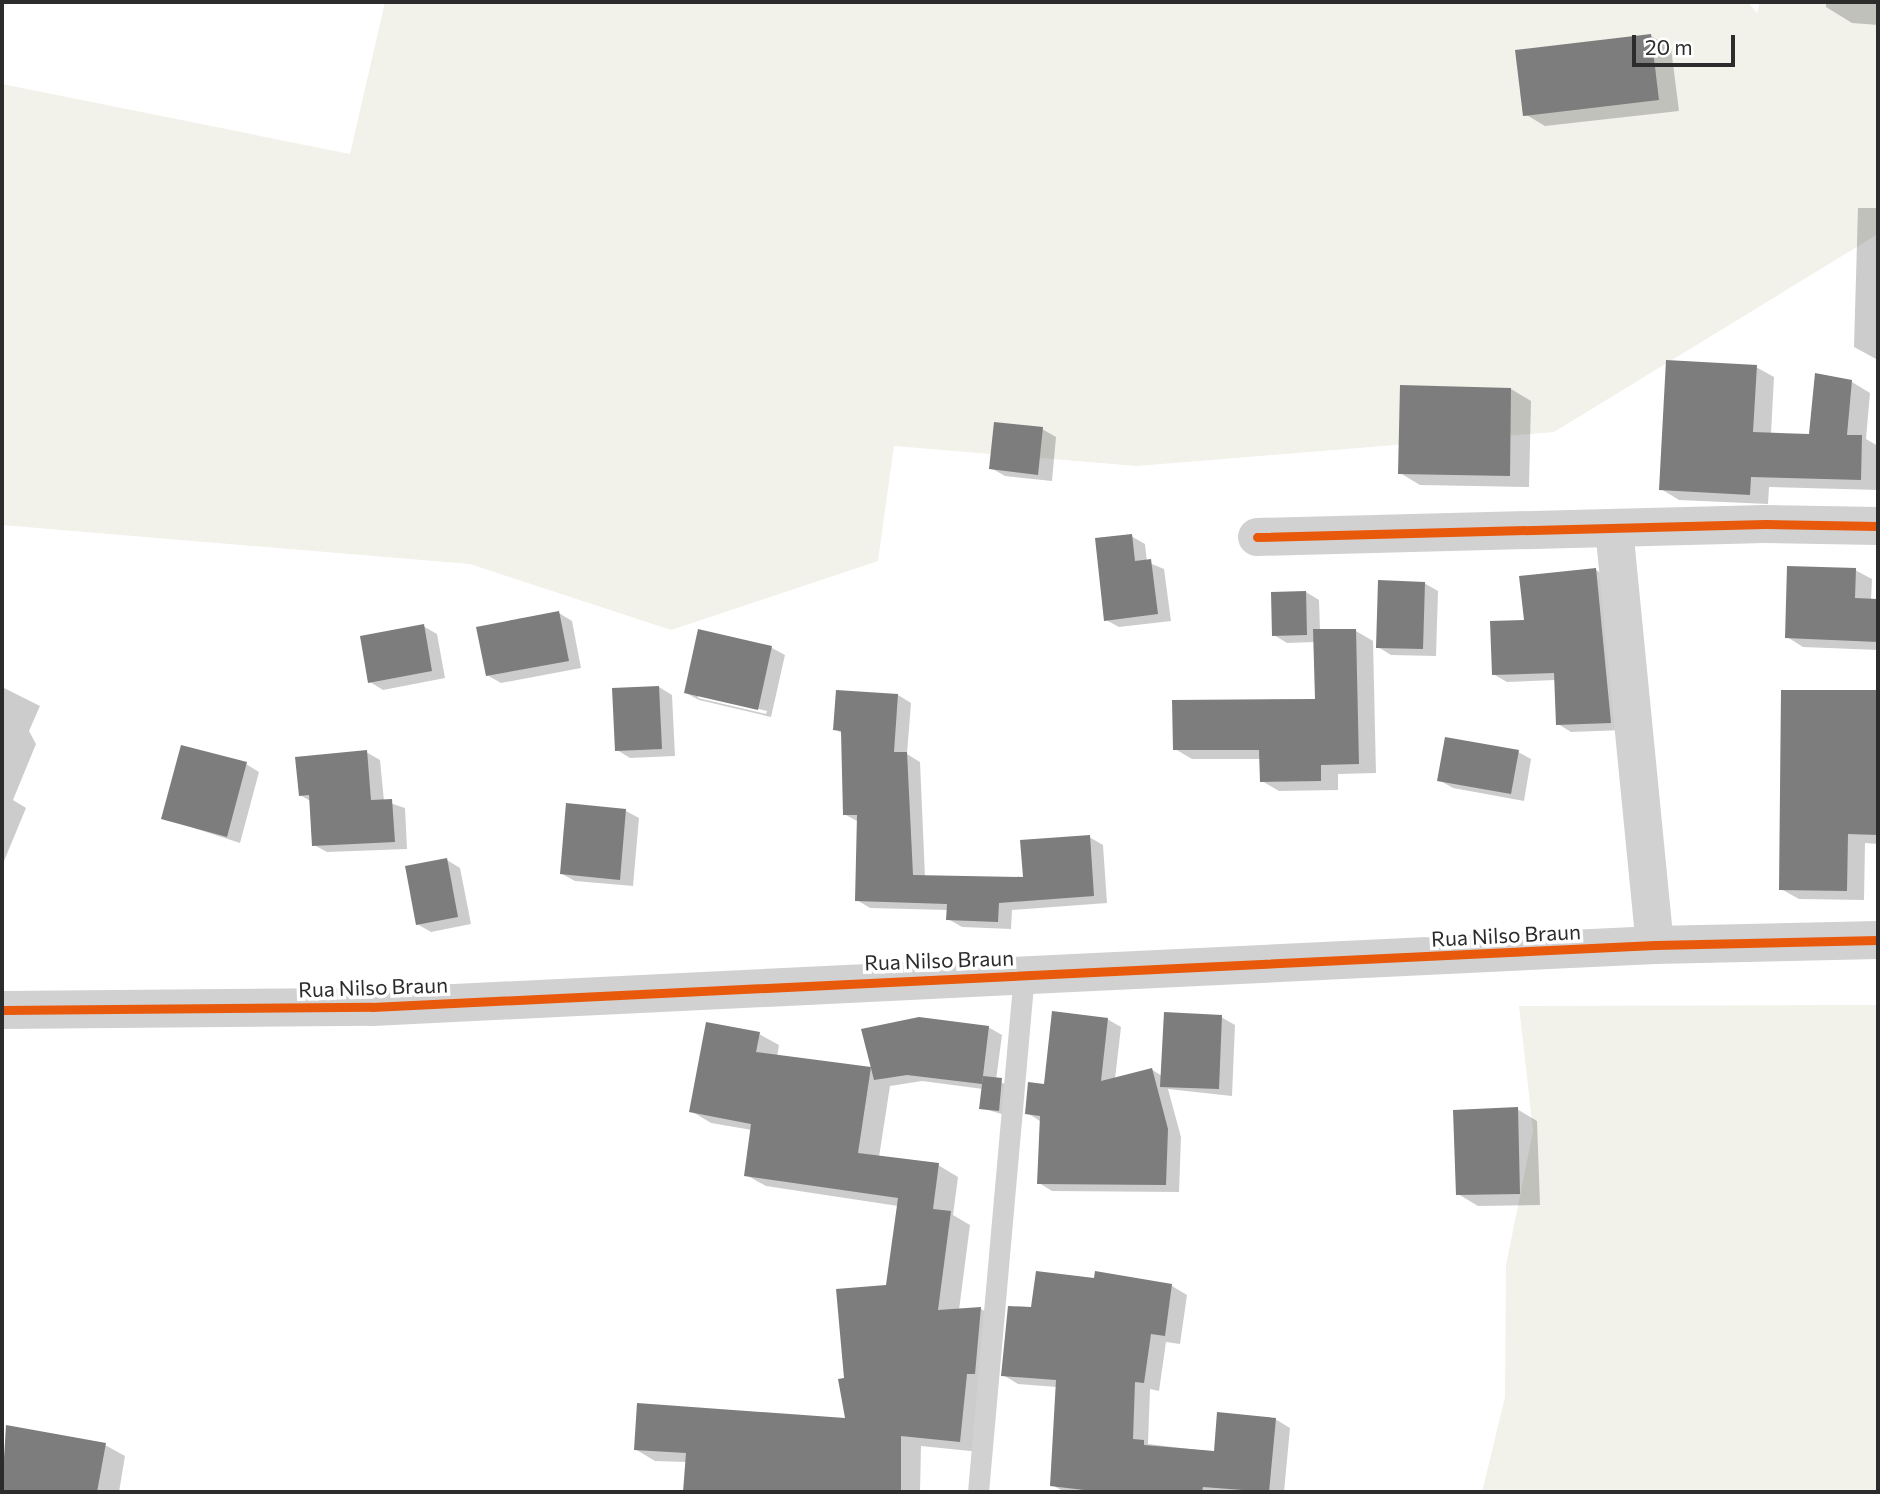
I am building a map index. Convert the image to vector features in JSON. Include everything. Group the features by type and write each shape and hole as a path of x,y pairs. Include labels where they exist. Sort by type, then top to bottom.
{"street":[{"path":"1257,537 1614,528 1878,526"},
{"path":"1614,528 1656,945"},
{"name":"Rua Nilso Braun","path":"2,1010 372,1007 1656,945 1878,940"}],"lane":[{"path":"978,1492 1024,974"}],"shaded area":[{"path":"385,2 1748,2 1757,13 1760,2 1878,2 1878,234 1554,432 1137,466 894,446 878,561 671,630 470,564 2,525 2,84 350,154"},
{"path":"1878,1005 1878,1492 1482,1492 1505,1397 1506,1265 1533,1131 1519,1006"}],"building":[{"path":"1651,34 1659,100 1523,116 1515,50"},
{"path":"1666,360 1757,365 1753,432 1809,434 1815,373 1852,380 1847,435 1862,435 1861,480 1751,477 1750,495 1659,490"},
{"path":"1400,385 1511,388 1510,476 1398,474"},
{"path":"994,422 1043,427 1038,475 989,469"},
{"path":"1132,534 1135,561 1151,559 1158,614 1104,621 1095,538"},
{"path":"1787,566 1856,568 1855,598 1878,599 1878,642 1785,638"},
{"path":"1596,568 1611,723 1556,725 1554,673 1492,675 1490,621 1524,620 1519,576"},
{"path":"1378,580 1425,582 1423,649 1376,648"},
{"path":"1306,591 1307,635 1272,636 1271,592"},
{"path":"559,611 569,661 486,676 476,627"},
{"path":"424,624 432,671 368,683 360,636"},
{"path":"698,629 772,646 758,710 684,693"},
{"path":"1313,629 1356,629 1359,764 1321,765 1321,781 1260,782 1259,750 1173,750 1172,700 1315,699"},
{"path":"659,686 662,749 615,751 612,688"},
{"path":"836,690 898,694 894,752 907,752 913,875 1023,877 1020,840 1090,835 1094,896 999,903 998,922 946,920 947,904 855,901 857,815 843,815 841,731 833,730"},
{"path":"1781,690 1878,690 1878,835 1848,834 1847,891 1779,890"},
{"path":"1445,737 1519,750 1511,794 1437,781"},
{"path":"181,745 247,762 227,837 161,819"},
{"path":"367,750 371,800 392,799 395,842 312,846 309,795 299,796 295,757"},
{"path":"566,803 626,809 620,880 560,874"},
{"path":"447,858 458,917 416,925 405,866"},
{"path":"1052,1011 1108,1018 1101,1081 1152,1068 1168,1129 1166,1185 1037,1184 1040,1116 1025,1114 1028,1082 1044,1084"},
{"path":"1164,1012 1222,1015 1219,1089 1160,1087"},
{"path":"919,1017 989,1026 982,1084 907,1075 874,1080 861,1029"},
{"path":"706,1022 760,1032 756,1052 871,1067 858,1153 939,1163 933,1209 951,1211 938,1310 981,1307 975,1374 967,1374 960,1442 901,1436 901,1492 683,1492 686,1453 634,1450 637,1403 845,1418 838,1379 844,1378 836,1289 886,1285 898,1198 744,1176 751,1124 689,1112"},
{"path":"983,1076 1002,1078 999,1111 979,1109"},
{"path":"1518,1107 1520,1194 1456,1195 1453,1110"},
{"path":"1036,1271 1094,1278 1095,1271 1172,1284 1165,1336 1151,1334 1144,1383 1135,1382 1133,1439 1144,1440 1144,1445 1214,1451 1217,1412 1276,1418 1269,1492 1203,1487 1202,1492 1101,1492 1050,1486 1056,1380 1001,1376 1008,1306 1031,1307"},
{"path":"6,1425 106,1443 97,1492 2,1492"}],"cycle path":[{"path":"1257,537 1765,524 1878,526"},
{"path":"2,1010 372,1007 1655,945 1878,940"}]}
